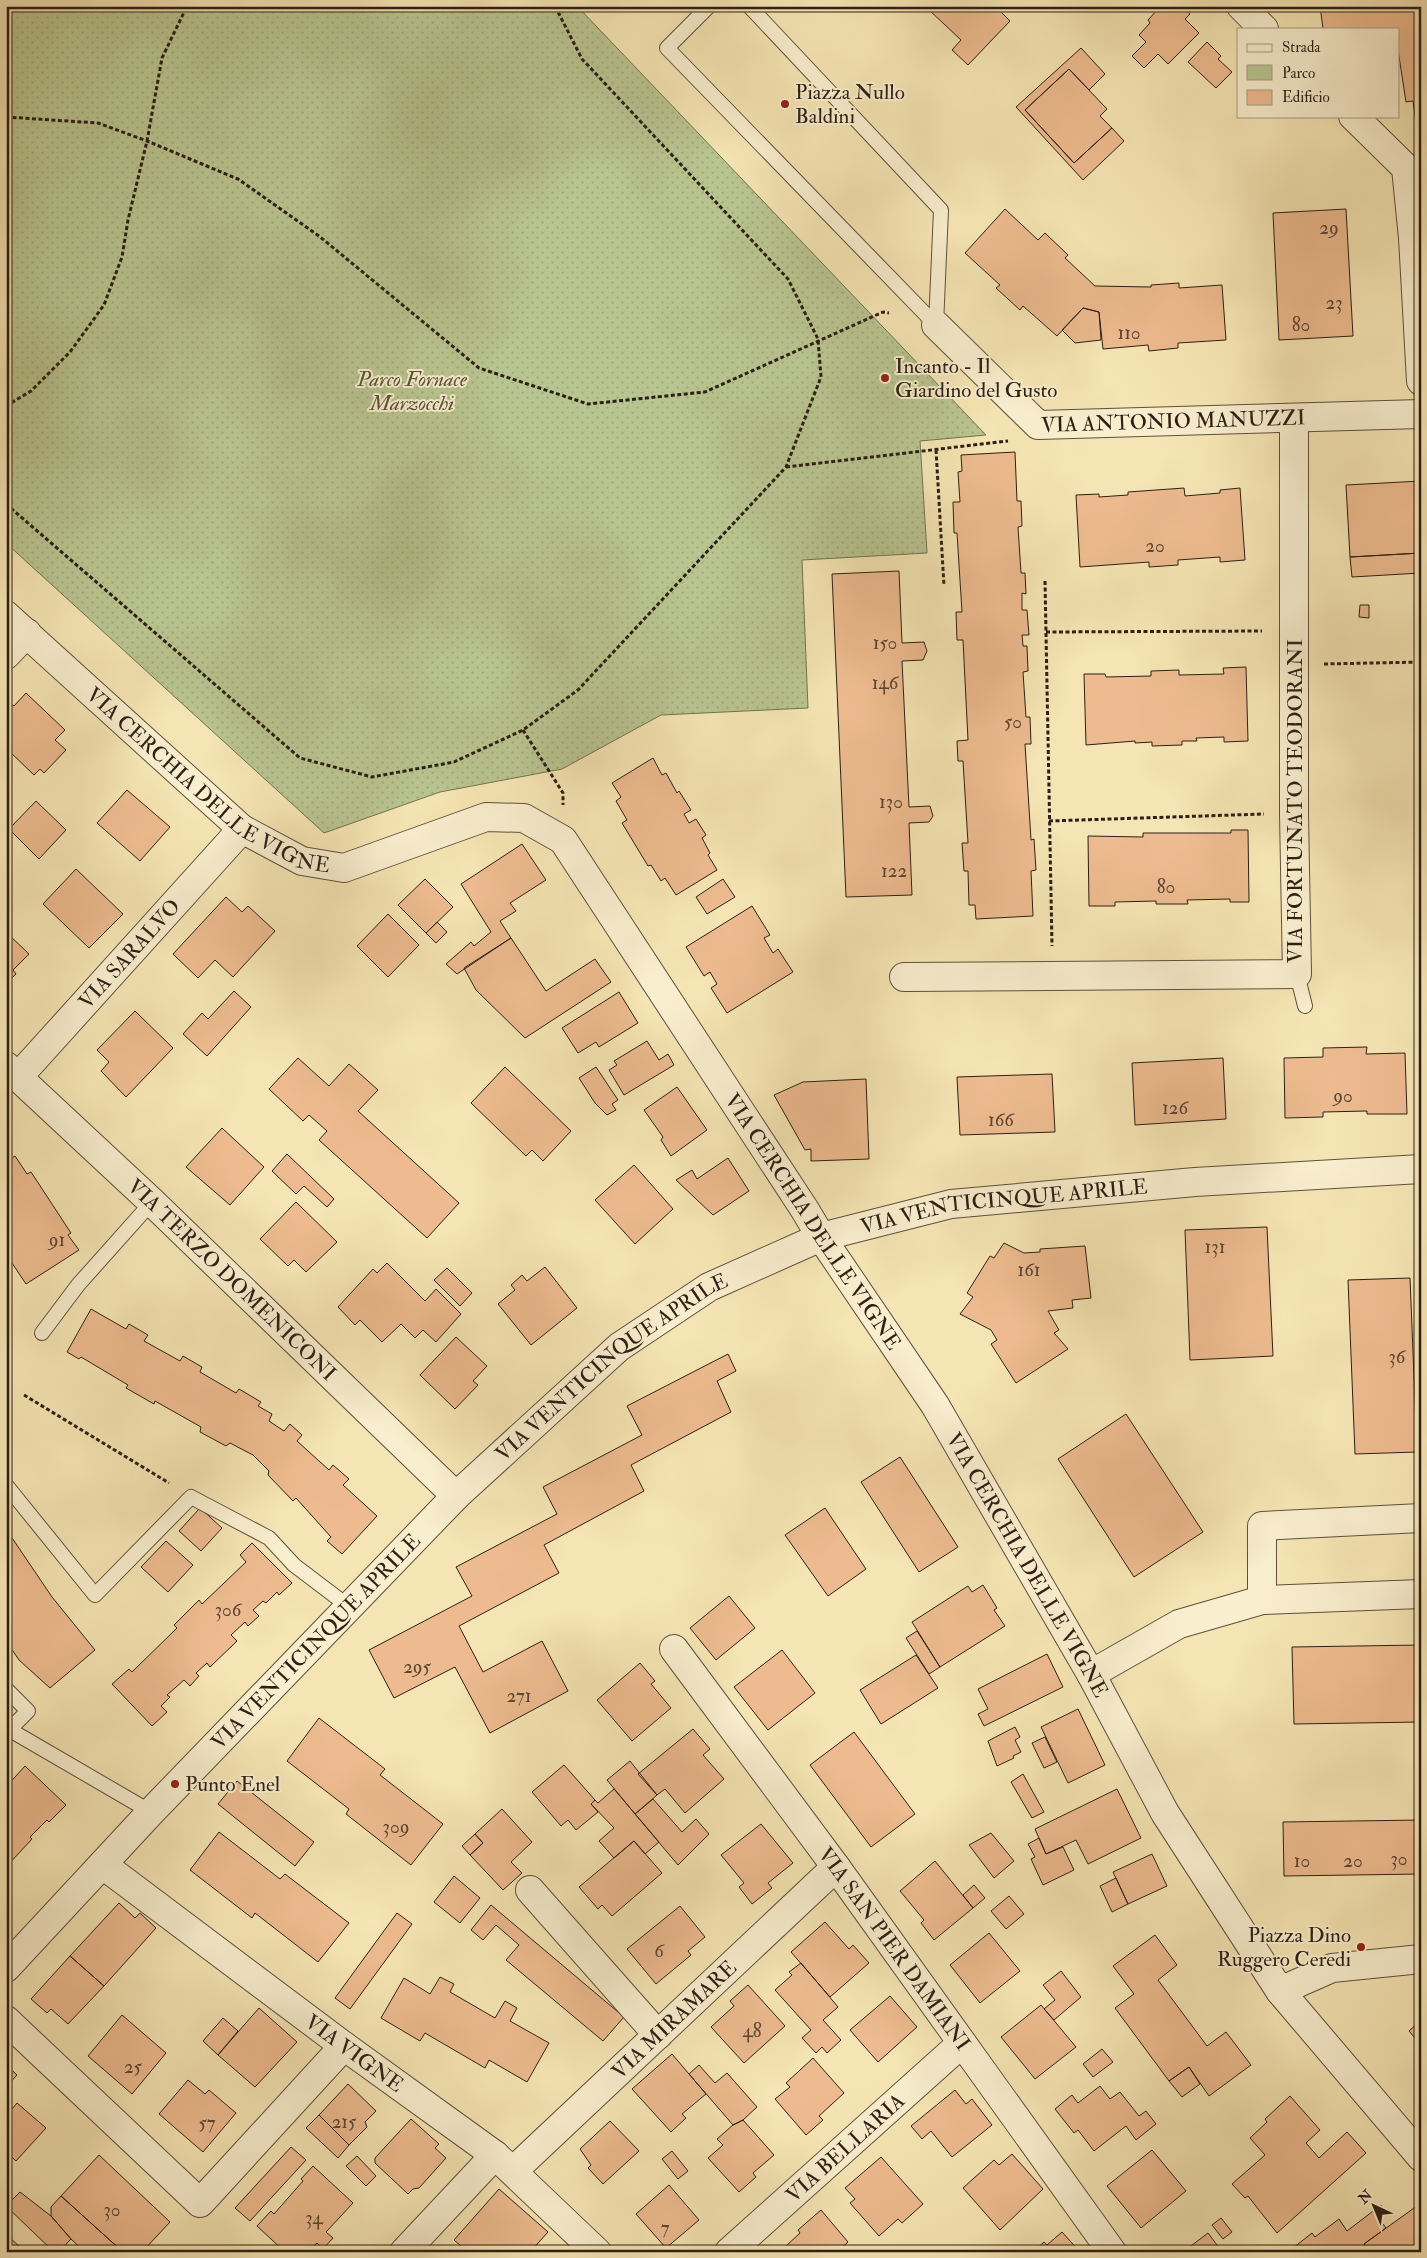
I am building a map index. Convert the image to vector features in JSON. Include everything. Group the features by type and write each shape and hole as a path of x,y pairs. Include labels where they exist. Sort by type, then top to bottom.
{"street":[{"path":"1241,6 1263,28"},
{"path":"1355,118 1406,168 1413,238 1421,381"},
{"name":"VIA ANTONIO MANUZZI","path":"936,325 1038,425 1421,414"},
{"name":"VIA FORTUNATO TEODORANI","path":"904,977 1297,974 1294,814 1294,418"},
{"name":"VIA CERCHIA DELLE VIGNE","path":"6,615 242,830 302,861 344,868 486,817 524,818 563,840 821,1237 935,1405 1091,1674 1165,1812 1280,1992 1421,2157"},
{"path":"6,656 27,633"},
{"name":"VIA SARALVO","path":"12,1072 242,830"},
{"name":"VIA TERZO DOMENICONI","path":"12,1072 152,1202 456,1496"},
{"name":"VIA VENTICINQUE APRILE","path":"6,1968 151,1812 456,1496 619,1347 709,1287 821,1237 951,1204 1195,1182 1421,1169"},
{"path":"1262,1600 1262,1526 1421,1518"},
{"path":"1091,1674 1179,1624 1262,1600 1421,1594"},
{"name":"VIA SAN PIER DAMIANI","path":"674,1649 836,1867 1112,2252"},
{"name":"VIA VIGNE","path":"103,1865 344,2046 504,2163 597,2252"},
{"name":"VIA MIRAMARE","path":"404,2252 504,2163 658,2035 836,1867"},
{"path":"530,1890 658,2035"},
{"path":"1280,1992 1332,1968 1421,1959"},
{"path":"6,2020 200,2203 344,2046"},
{"name":"VIA BELLARIA","path":"729,2252 962,2043"}],"lane":[{"path":"709,6 667,48 936,325"},
{"path":"749,6 941,210 936,325"},
{"path":"1297,974 1305,1006"},
{"path":"42,1333 78,1285 152,1202"},
{"path":"6,1485 95,1595 191,1497 270,1538 294,1565 348,1606"},
{"path":"6,1689 28,1710 8,1731 151,1812"}],"path":[{"path":"6,406 31,391 70,352 104,306 122,257 128,220 147,141 162,58 187,6"},
{"path":"6,504 300,758 372,777 454,762 523,730 578,690 786,467 821,377 818,340 788,279 582,59 555,6"},
{"path":"6,117 98,123 238,179 319,236 479,368 588,404 705,392 882,312 936,325"},
{"path":"786,467 1038,437 1038,425"},
{"path":"936,450 944,586"},
{"path":"1045,581 1052,975"},
{"path":"1046,632 1271,631"},
{"path":"1294,665 1421,662"},
{"path":"523,730 563,793 563,840"},
{"path":"1050,821 1294,814"},
{"path":"24,1395 191,1497"}],"green space":[{"name":"Parco Fornace Marzocchi","path":"6,6 577,6 986,435 920,441 927,553 802,560 808,708 661,715 562,769 440,792 324,833 6,543"}],"building":[{"path":"930,6 995,6 1010,21 968,65 952,50 961,40 928,9"},
{"path":"1168,6 1183,6 1190,14 1185,19 1199,33 1168,64 1158,54 1144,68 1132,56 1146,42 1139,35 1150,23 1148,20 1158,9 1161,12"},
{"path":"1320,6 1421,6 1421,132 1417,132 1413,101 1406,102 1400,63 1400,28 1323,28"},
{"path":"1207,42 1221,56 1218,59 1232,72 1216,88 1188,62"},
{"path":"1081,48 1105,74 1089,90 1069,69 1025,110 1074,163 1112,128 1124,141 1083,180 1016,107"},
{"path":"1069,69 1107,109 1100,116 1112,128 1074,163 1025,110"},
{"path":"1005,209 1038,240 1045,233 1068,255 1065,258 1095,286 1151,287 1151,285 1179,283 1179,288 1222,285 1226,340 1178,343 1178,348 1149,351 1148,345 1103,349 1099,312 1083,308 1057,336 1023,306 1020,310 996,288 1000,285 965,253"},
{"path":"1346,209 1353,336 1279,340 1273,213"},
{"path":"1083,308 1099,312 1101,340 1075,343 1062,330"},
{"path":"1015,452 1017,501 1021,501 1022,526 1018,527 1021,573 1025,573 1026,594 1022,593 1022,610 1027,610 1029,635 1022,635 1023,646 1027,646 1028,671 1023,672 1026,717 1030,717 1031,744 1025,744 1031,840 1034,839 1036,870 1031,871 1033,916 976,919 975,905 969,905 968,871 964,871 962,843 968,843 963,761 958,761 957,741 968,740 963,640 957,640 956,612 962,612 957,533 954,533 953,502 960,502 958,472 962,471 961,455"},
{"path":"1421,481 1421,553 1350,557 1346,485"},
{"path":"1184,488 1185,496 1220,493 1220,490 1240,488 1245,560 1220,562 1220,557 1178,560 1178,565 1149,567 1149,562 1080,567 1076,495 1099,494 1099,497 1128,495 1128,492"},
{"path":"1421,553 1421,573 1352,577 1350,557"},
{"path":"899,571 902,643 924,642 927,651 923,660 902,661 909,807 930,806 933,816 929,822 909,823 912,895 846,897 832,574"},
{"path":"1360,605 1369,605 1369,618 1359,617"},
{"path":"1246,667 1248,741 1224,742 1224,737 1196,738 1197,741 1182,741 1182,745 1152,746 1152,742 1135,743 1135,741 1086,745 1084,674 1105,674 1106,677 1151,676 1151,671 1179,670 1179,675 1224,674 1223,668"},
{"path":"26,693 65,730 55,740 66,750 44,773 40,769 34,775 6,748 6,705 9,702 14,706"},
{"path":"653,758 662,775 666,773 677,793 679,791 691,810 684,814 689,823 696,819 706,835 702,838 710,853 708,855 717,870 676,895 665,878 661,881 651,865 648,866 622,823 627,820 616,801 621,797 612,783"},
{"path":"127,790 170,827 140,861 97,823"},
{"path":"36,801 66,830 39,859 9,829"},
{"path":"1231,830 1248,830 1249,902 1230,902 1230,899 1187,900 1188,904 1156,904 1156,901 1115,902 1115,906 1089,906 1088,836 1143,837 1143,833 1231,833"},
{"path":"522,844 546,880 510,903 516,911 500,921 511,938 457,974 446,964 471,942 474,946 491,932 461,884"},
{"path":"76,869 123,914 89,948 43,904"},
{"path":"425,879 453,907 426,933 398,905"},
{"path":"723,879 735,897 707,914 696,897"},
{"path":"226,897 242,912 248,906 275,931 233,977 215,960 198,978 173,954"},
{"path":"752,906 770,935 764,938 773,953 778,949 793,972 727,1013 711,988 717,984 710,972 704,976 686,947"},
{"path":"388,914 419,945 388,977 357,946"},
{"path":"437,922 447,932 436,943 426,933"},
{"path":"6,932 29,954 13,970 16,974 6,984"},
{"path":"511,938 546,991 595,959 611,982 525,1038 476,990 464,968"},
{"path":"234,991 251,1007 207,1056 183,1034 202,1013 208,1019"},
{"path":"619,992 638,1023 599,1047 596,1042 578,1053 562,1028"},
{"path":"135,1011 173,1048 126,1097 101,1071 109,1062 97,1050"},
{"path":"647,1041 659,1060 668,1054 674,1065 624,1095 609,1070 617,1065 614,1061"},
{"path":"1367,1047 1366,1054 1405,1053 1407,1114 1367,1114 1367,1111 1323,1112 1323,1117 1285,1118 1284,1058 1323,1057 1323,1048"},
{"path":"298,1058 329,1086 349,1064 378,1090 358,1111 459,1203 427,1238 319,1140 327,1131 309,1115 303,1121 269,1089"},
{"path":"1223,1058 1226,1119 1135,1125 1132,1063"},
{"path":"505,1067 571,1131 543,1161 532,1150 526,1156 471,1103"},
{"path":"596,1067 618,1100 612,1104 616,1110 607,1115 595,1103 579,1078"},
{"path":"1052,1074 1055,1132 960,1135 957,1077"},
{"path":"866,1079 869,1159 811,1161 811,1149 805,1150 774,1095 803,1082"},
{"path":"677,1087 707,1130 671,1156 661,1140 663,1137 644,1110"},
{"path":"222,1128 264,1167 230,1205 186,1167"},
{"path":"287,1154 334,1199 327,1207 304,1186 296,1194 272,1171"},
{"path":"15,1156 27,1174 31,1172 71,1233 68,1235 79,1250 26,1284 6,1254 6,1162"},
{"path":"728,1158 749,1191 713,1215 676,1180 692,1170 697,1179"},
{"path":"634,1165 673,1209 635,1244 595,1200"},
{"path":"296,1202 337,1242 306,1272 294,1260 288,1266 260,1239"},
{"path":"1267,1227 1273,1356 1190,1360 1185,1230"},
{"path":"1004,1243 1024,1253 1040,1252 1040,1249 1085,1246 1091,1298 1072,1300 1073,1308 1048,1311 1059,1330 1054,1333 1068,1349 1016,1383 991,1344 997,1340 991,1330 960,1314 973,1297 967,1293 990,1256 994,1258"},
{"path":"387,1263 425,1301 436,1289 461,1314 436,1342 423,1330 415,1338 401,1324 382,1342 360,1320 355,1325 338,1307 373,1269 377,1273"},
{"path":"545,1267 577,1308 531,1345 498,1304 515,1290 511,1285 522,1275 527,1281"},
{"path":"447,1268 472,1293 460,1306 434,1280"},
{"path":"1410,1278 1417,1452 1355,1454 1348,1280"},
{"path":"91,1309 126,1329 129,1324 148,1335 144,1341 180,1361 183,1356 202,1367 200,1372 236,1393 239,1389 261,1402 258,1406 272,1414 269,1421 284,1431 290,1424 302,1435 297,1441 329,1470 333,1465 349,1479 343,1485 377,1516 342,1554 327,1541 331,1537 296,1498 293,1501 268,1475 269,1471 253,1455 230,1443 226,1446 200,1432 201,1427 155,1401 154,1404 126,1388 128,1385 81,1357 79,1359 67,1352"},
{"path":"456,1337 487,1366 473,1381 478,1385 455,1409 420,1375"},
{"path":"728,1354 736,1371 717,1381 731,1412 631,1465 644,1491 544,1545 559,1573 459,1626 483,1672 542,1641 568,1691 490,1733 455,1667 394,1698 369,1650 472,1596 456,1567 557,1514 543,1487 642,1435 627,1406"},
{"path":"1126,1414 1203,1532 1134,1577 1058,1459"},
{"path":"900,1457 958,1547 919,1572 861,1482"},
{"path":"200,1508 222,1528 201,1551 179,1531"},
{"path":"825,1508 866,1569 828,1596 785,1535"},
{"path":"6,1529 52,1597 95,1650 50,1688 19,1660 6,1641"},
{"path":"166,1541 193,1565 168,1592 141,1567"},
{"path":"252,1543 292,1583 279,1595 277,1592 266,1603 263,1601 253,1610 259,1616 248,1626 245,1622 231,1635 237,1641 210,1667 207,1663 196,1673 199,1676 190,1686 184,1680 167,1695 170,1697 161,1706 167,1712 152,1726 112,1684 129,1669 132,1672 177,1628 174,1625 199,1600 202,1604 246,1562 240,1555"},
{"path":"983,1585 997,1608 994,1610 1005,1626 940,1667 912,1622 968,1586 972,1592"},
{"path":"729,1596 755,1628 716,1660 690,1628"},
{"path":"917,1631 940,1667 929,1674 906,1638"},
{"path":"1421,1645 1421,1722 1294,1724 1292,1647"},
{"path":"782,1650 815,1693 768,1730 734,1687"},
{"path":"1047,1654 1063,1687 984,1726 978,1714 988,1709 978,1689"},
{"path":"916,1655 938,1688 881,1724 860,1690"},
{"path":"640,1663 655,1681 651,1684 671,1708 632,1741 597,1700"},
{"path":"1078,1709 1105,1765 1068,1783 1041,1727"},
{"path":"319,1718 385,1769 380,1775 443,1824 411,1865 346,1814 349,1809 287,1761"},
{"path":"1015,1727 1020,1737 1015,1740 1021,1752 1013,1756 1014,1758 997,1766 988,1741"},
{"path":"693,1729 710,1749 703,1755 724,1779 685,1813 665,1789 657,1795 638,1774"},
{"path":"854,1732 915,1814 871,1847 810,1765"},
{"path":"1045,1737 1057,1762 1044,1768 1032,1743"},
{"path":"630,1761 657,1795 635,1814 607,1780"},
{"path":"564,1765 595,1800 591,1804 598,1812 576,1830 568,1820 561,1826 532,1792"},
{"path":"25,1766 66,1805 30,1837 32,1839 6,1867 6,1787"},
{"path":"1023,1774 1044,1812 1032,1818 1011,1782"},
{"path":"237,1781 314,1842 295,1866 218,1804"},
{"path":"614,1789 659,1842 645,1854 634,1841 614,1858 599,1841 614,1828 591,1804 595,1800 598,1803"},
{"path":"1117,1789 1141,1838 1088,1864 1076,1840 1046,1854 1035,1829"},
{"path":"653,1799 682,1832 696,1819 709,1834 678,1865 635,1814"},
{"path":"502,1809 532,1842 511,1862 522,1873 503,1890 470,1855 483,1843 475,1834"},
{"path":"1421,1820 1421,1874 1284,1876 1283,1822"},
{"path":"761,1824 793,1863 768,1883 772,1888 752,1904 739,1887 744,1883 721,1855"},
{"path":"219,1832 280,1879 285,1874 349,1923 318,1962 255,1913 252,1918 190,1870"},
{"path":"991,1833 1014,1861 994,1878 969,1845"},
{"path":"475,1834 483,1843 470,1855 462,1846"},
{"path":"1039,1838 1046,1854 1063,1847 1074,1870 1043,1885 1031,1859 1035,1857 1028,1844"},
{"path":"634,1841 662,1873 612,1916 602,1905 598,1909 579,1887"},
{"path":"1152,1854 1167,1886 1128,1904 1113,1872"},
{"path":"935,1861 973,1908 934,1940 921,1923 924,1920 900,1891"},
{"path":"454,1876 480,1898 460,1923 434,1902"},
{"path":"1116,1878 1128,1904 1112,1912 1100,1886"},
{"path":"974,1885 985,1898 973,1908 963,1895"},
{"path":"1009,1896 1024,1914 1006,1929 991,1911"},
{"path":"119,1903 135,1918 140,1913 156,1928 104,1986 70,1956"},
{"path":"491,1905 624,2017 603,2041 506,1960 519,1945 496,1925 483,1940 471,1930"},
{"path":"680,1906 705,1937 688,1951 691,1955 656,1984 627,1949"},
{"path":"397,1913 412,1924 350,2009 335,1998"},
{"path":"825,1922 849,1949 853,1945 869,1963 830,1997 791,1952"},
{"path":"989,1933 1020,1971 980,2003 950,1965"},
{"path":"1155,1935 1177,1965 1158,1980 1207,2046 1226,2032 1251,2065 1209,2096 1189,2067 1169,2081 1115,2008 1134,1994 1113,1966"},
{"path":"70,1956 104,1986 68,2024 51,2009 47,2013 31,1999"},
{"path":"801,1963 838,2007 823,2020 841,2040 827,2053 822,2047 816,2053 802,2038 811,2030 775,1990 792,1975 789,1972"},
{"path":"1061,1971 1081,1997 1054,2020 1044,2009 1055,2000 1043,1985"},
{"path":"440,1977 454,1984 450,1992 495,2018 505,2001 517,2008 510,2021 549,2043 527,2082 489,2060 485,2068 425,2033 420,2041 381,2018 404,1978 430,1994"},
{"path":"748,1985 785,2026 744,2063 711,2027 734,2006 730,2001"},
{"path":"890,1996 917,2027 878,2062 850,2030"},
{"path":"1041,2005 1076,2047 1035,2079 1001,2037"},
{"path":"259,2008 297,2042 255,2087 218,2055"},
{"path":"122,2015 166,2053 132,2094 88,2056"},
{"path":"223,2018 238,2031 218,2055 203,2041"},
{"path":"1421,2020 1421,2045 1409,2031"},
{"path":"1102,2049 1113,2062 1093,2077 1083,2064"},
{"path":"672,2054 706,2094 682,2114 686,2118 671,2132 632,2089"},
{"path":"813,2058 844,2093 819,2116 823,2120 806,2135 775,2099 790,2087 786,2083"},
{"path":"6,2065 17,2075 6,2087"},
{"path":"699,2065 715,2083 727,2073 757,2107 743,2120 733,2125 689,2074"},
{"path":"1189,2067 1200,2084 1182,2097 1169,2081"},
{"path":"188,2080 205,2094 209,2090 236,2113 203,2152 159,2114"},
{"path":"348,2084 376,2111 365,2122 367,2127 349,2145 319,2115"},
{"path":"1100,2086 1110,2099 1120,2092 1139,2116 1146,2111 1156,2124 1136,2140 1126,2126 1094,2151 1078,2130 1074,2133 1055,2109 1072,2095 1078,2103"},
{"path":"955,2090 966,2104 972,2099 992,2125 952,2157 931,2131 922,2139 911,2126"},
{"path":"1290,2096 1320,2130 1306,2143 1319,2158 1347,2132 1366,2153 1277,2233 1248,2196 1245,2198 1232,2184 1265,2155 1250,2138 1267,2122 1265,2119"},
{"path":"17,2103 46,2128 16,2161 6,2152 6,2104 12,2109"},
{"path":"319,2115 349,2145 338,2158 306,2128"},
{"path":"411,2119 439,2144 435,2148 446,2158 419,2188 413,2189 408,2194 375,2163 375,2158"},
{"path":"743,2120 774,2155 753,2173 756,2177 739,2192 708,2158 723,2145 717,2139 733,2125"},
{"path":"610,2121 639,2151 603,2184 588,2168 591,2165 580,2149"},
{"path":"291,2147 306,2160 250,2221 235,2208"},
{"path":"1152,2150 1186,2191 1141,2228 1107,2186"},
{"path":"672,2151 688,2171 678,2179 662,2159"},
{"path":"1012,2154 1043,2189 1000,2230 963,2188 994,2160 999,2165"},
{"path":"99,2155 170,2222 142,2252 123,2252 61,2196"},
{"path":"357,2156 376,2176 366,2186 346,2166"},
{"path":"881,2157 923,2204 902,2223 898,2219 879,2236 850,2203 855,2199 845,2188"},
{"path":"313,2166 353,2203 326,2232 333,2238 323,2249 317,2243 307,2252 285,2252 257,2226 271,2211 274,2214 303,2181 301,2179"},
{"path":"669,2185 699,2220 666,2248 636,2214"},
{"path":"499,2189 548,2232 530,2252 468,2252 454,2240"},
{"path":"20,2192 51,2216 71,2239 59,2252 54,2252 6,2206"},
{"path":"61,2196 123,2252 85,2252 51,2216 51,2207"},
{"path":"1421,2203 1421,2251 1369,2252 1364,2244"},
{"path":"1381,2205 1387,2213 1379,2219 1386,2228 1364,2244 1369,2252 1288,2252 1312,2233 1315,2237 1339,2219 1347,2231"},
{"path":"821,2210 848,2242 837,2252 790,2252 786,2246 800,2233 798,2230"},
{"path":"1221,2218 1232,2232 1223,2239 1212,2225"},
{"path":"1062,2232 1080,2252 1033,2252 1044,2242 1047,2245"},
{"path":"1208,2233 1220,2249 1217,2252 1183,2252"},
{"path":"6,2234 22,2249 20,2252 6,2252"},
{"path":"147,2246 153,2252 142,2252"},
{"path":"920,2246 926,2252 913,2252"}],"place":[{"name":"Piazza Nullo Baldini","path":"785,104"},
{"name":"Incanto - Il Giardino del Gusto","path":"885,378"},
{"name":"Punto Enel","path":"175,1784"},
{"name":"Piazza Dino Ruggero Ceredi","path":"1361,1947"}]}
